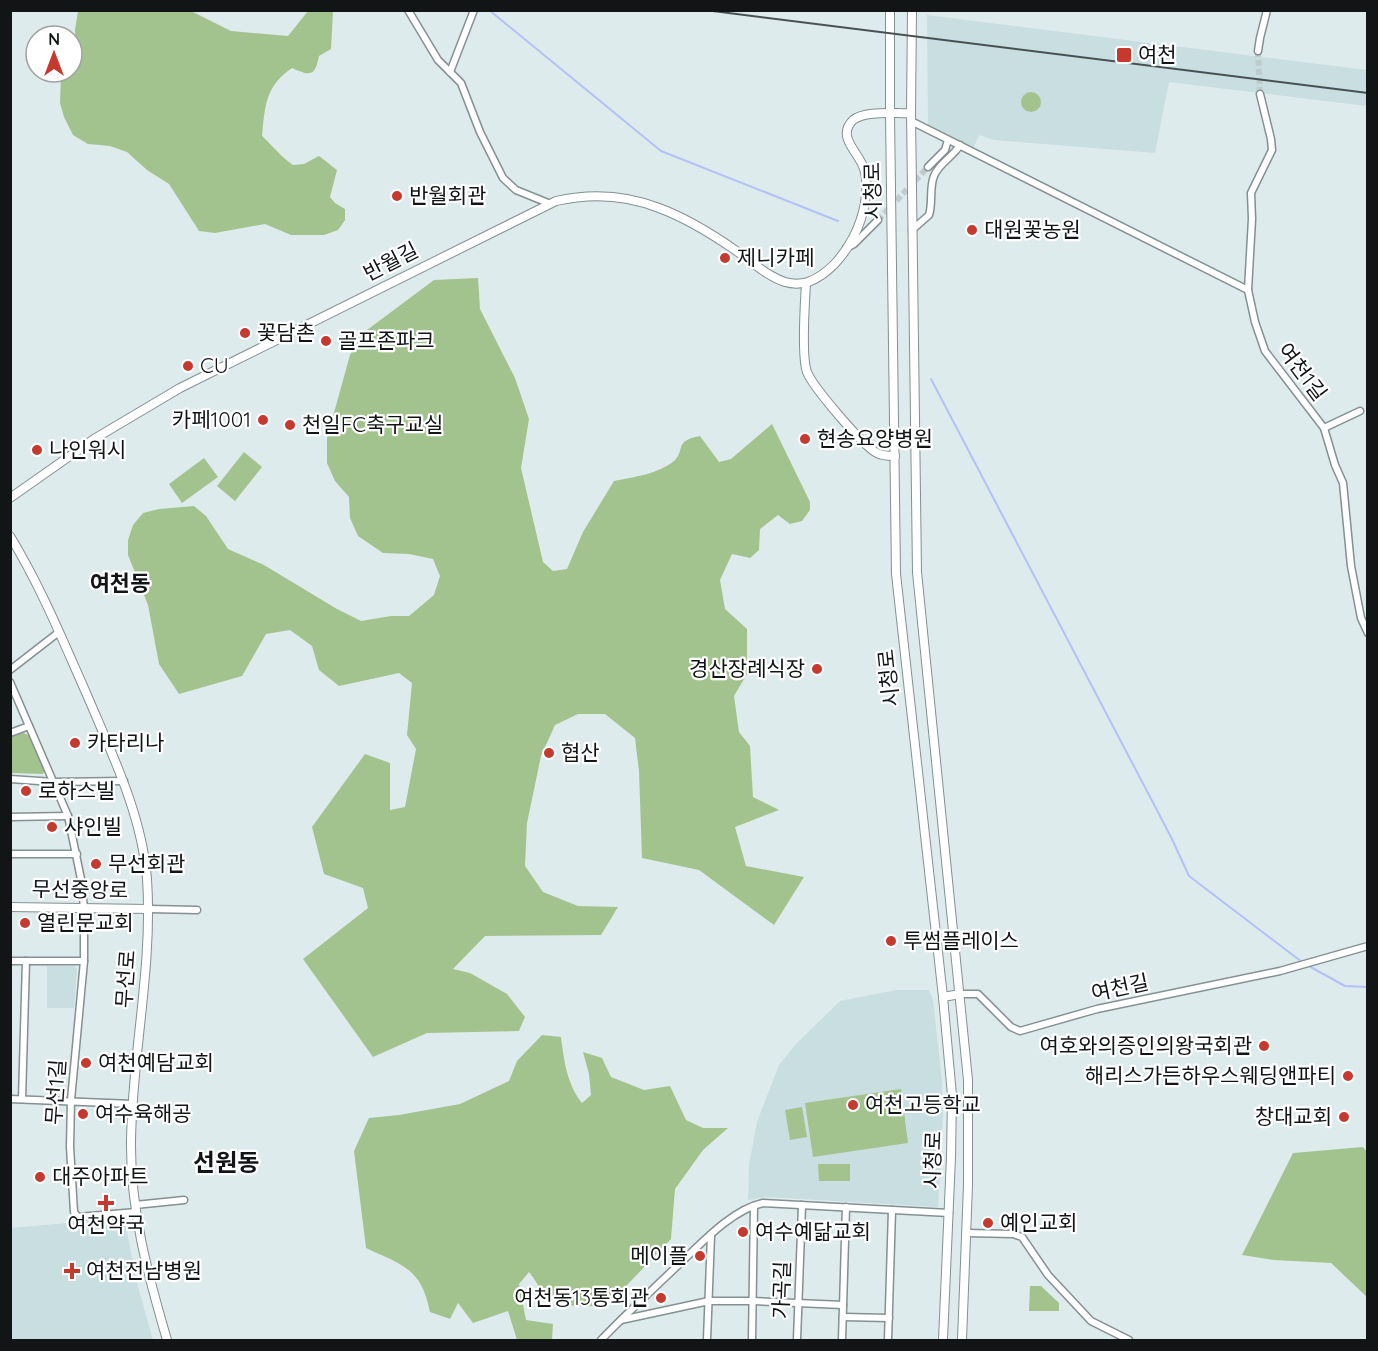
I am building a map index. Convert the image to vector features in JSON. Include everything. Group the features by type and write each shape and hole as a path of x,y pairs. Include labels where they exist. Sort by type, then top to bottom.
{"street":[{"path":"408,10 438,60 461,82 480,132 506,182 516,190 548,203"},
{"name":"시청로","path":"890,10 896,574 952,1095 943,1341"},
{"name":"시청로","path":"912,10 912,230 917,355 917,572 968,1088 969,1147 962,1341"},
{"path":"1258,51 1267,10"},
{"path":"450,72 474,11"},
{"name":"여천1길","path":"1260,94 1272,145 1271,152 1251,193 1252,219 1248,290 1255,322 1265,351 1324,428 1343,483 1351,566 1361,618 1368,633"},
{"path":"895,456 879,454 870,447 832,406 808,374 806,367 804,305 806,283 830,268 846,249 861,220 867,196 863,165 848,141 847,131 854,119 860,115 890,114 911,117 948,140 1248,290"},
{"path":"928,167 945,150 948,140"},
{"path":"912,230 929,215 932,184 936,171 956,152 960,145"},
{"name":"반월길","path":"10,498 94,439 180,388 548,203 572,197 600,196 628,199 650,205 703,230 770,275 787,283 806,283"},
{"path":"846,249 878,220"},
{"path":"787,283 800,292 804,305"},
{"path":"1324,428 1360,411"},
{"name":"무선로","path":"10,536 43,594 124,781 144,860 148,909 144,992 131,1143 135,1208 150,1281 167,1341"},
{"path":"10,670 59,632"},
{"name":"무선1길","path":"10,682 68,816 77,854 84,908 84,961 71,1100 70,1147 75,1215 78,1217 106,1216 135,1208"},
{"path":"10,733 29,726"},
{"path":"10,779 54,782 124,781"},
{"path":"10,817 68,816"},
{"path":"10,854 77,854"},
{"name":"무선중앙로","path":"10,907 148,909"},
{"path":"148,909 197,910"},
{"name":"여천길","path":"960,994 978,994 1011,1027 1020,1031 1097,1009 1301,966 1368,946"},
{"path":"10,961 84,961"},
{"path":"22,1099 26,961"},
{"path":"943,997 960,994"},
{"path":"10,1099 133,1104"},
{"path":"135,1208 184,1200"},
{"path":"601,1341 620,1320 711,1235 754,1206 763,1203 949,1213"},
{"name":"가곡길","path":"797,1341 802,1205"},
{"name":"가곡길","path":"752,1341 754,1206"},
{"path":"842,1341 846,1207"},
{"path":"888,1341 892,1210"},
{"path":"966,1233 1013,1234 1022,1238 1048,1275 1085,1316 1129,1341"},
{"path":"707,1341 711,1235"},
{"path":"620,1320 709,1301 843,1305"},
{"path":"843,1317 889,1318"}],"shaded area":[{"path":"927,15 1367,70 1367,106 1169,82 1155,153 994,140 979,135 973,149 928,125"},
{"path":"47,966 74,966 77,969 74,1008 47,1008"},
{"name":"여천고등학교","path":"896,990 929,990 933,1000 942,1081 943,1113 938,1207 767,1197 748,1200 749,1165 757,1122 779,1065 796,1044 840,1001"},
{"name":"여천전남병원","path":"124,1218 138,1287 153,1340 11,1340 11,1228"}],"green space":[{"path":"78,11 191,11 231,31 288,36 308,11 333,11 331,49 319,56 316,68 311,73 292,68 276,82 268,98 262,136 293,165 304,164 319,156 337,170 330,197 345,209 345,220 338,230 324,235 291,235 265,224 215,233 199,231 169,184 147,170 127,152 110,146 88,144 73,135 60,103 61,84 84,84 84,24 76,24"},
{"path":"1031,92 1038,95 1041,102 1038,109 1031,112 1024,109 1021,102 1024,95"},
{"path":"478,278 480,309 515,378 529,419 521,468 543,562 553,571 567,569 583,532 614,481 661,469 674,461 686,440 700,436 719,462 731,459 772,424 810,502 810,510 802,521 790,524 778,515 760,529 759,550 750,558 732,554 720,580 725,609 747,629 747,674 734,696 739,732 750,746 753,797 779,810 735,827 746,866 804,877 774,925 699,870 642,858 639,771 635,738 605,714 578,714 555,725 541,756 527,823 525,866 543,892 578,906 618,907 601,935 485,936 453,969 470,973 507,994 525,1017 519,1031 427,1033 373,1057 303,959 368,908 363,888 324,874 312,827 365,754 390,763 390,810 405,807 416,749 407,735 412,683 399,673 339,686 319,670 312,646 290,630 266,634 242,676 179,694 159,664 148,605 128,555 128,540 133,525 143,513 194,506 206,516 228,549 264,565 337,609 361,621 391,616 409,616 434,595 440,576 433,559 409,554 383,553 358,536 350,518 349,497 335,481 327,463 327,438 350,355 363,333 434,280"},
{"path":"244,452 262,467 235,501 217,486"},
{"path":"204,458 218,477 182,503 169,484"},
{"path":"23,733 29,735 45,770 43,774 11,773 10,737"},
{"path":"542,1035 561,1037 570,1080 582,1103 591,1095 589,1074 583,1052 602,1058 611,1077 644,1090 670,1086 686,1120 703,1128 728,1128 703,1150 675,1189 671,1239 608,1305 574,1306 557,1301 543,1292 529,1272 519,1284 526,1320 553,1324 552,1340 517,1340 508,1311 473,1323 458,1303 450,1319 430,1312 422,1286 409,1270 366,1248 354,1151 369,1118 460,1104 509,1081 517,1061"},
{"path":"901,1089 908,1143 813,1157 805,1103"},
{"path":"802,1107 807,1137 790,1140 785,1110"},
{"path":"1363,1147 1368,1153 1367,1297 1331,1263 1274,1260 1242,1255 1293,1153"},
{"path":"818,1164 850,1164 850,1181 819,1181"},
{"path":"1030,1286 1041,1286 1059,1303 1059,1311 1029,1311"}],"waterway":[{"path":"489,10 661,151 838,221"},
{"path":"931,379 1171,837 1189,876 1302,962"},
{"path":"1307,965 1345,986 1368,987"}],"tunnel":[{"path":"1258,51 1260,94"},
{"path":"878,220 928,167"}],"railway":[{"path":"705,10 1368,93"}],"place":[{"name":"여천","path":"1124,55"},
{"name":"반월회관","path":"397,196"},
{"name":"대원꽃농원","path":"972,230"},
{"name":"제니카페","path":"725,258"},
{"name":"꽃담촌","path":"245,333"},
{"name":"골프존파크","path":"326,341"},
{"name":"CU","path":"188,366"},
{"name":"카페1001","path":"263,420"},
{"name":"천일FC축구교실","path":"290,425"},
{"name":"현송요양병원","path":"805,439"},
{"name":"나인워시","path":"37,450"},
{"name":"경산장례식장","path":"817,669"},
{"name":"카타리나","path":"75,743"},
{"name":"협산","path":"549,753"},
{"name":"로하스빌","path":"26,791"},
{"name":"샤인빌","path":"52,827"},
{"name":"무선회관","path":"96,864"},
{"name":"열린문교회","path":"25,923"},
{"name":"투썸플레이스","path":"891,941"},
{"name":"여호와의증인의왕국회관","path":"1264,1046"},
{"name":"여천예담교회","path":"86,1063"},
{"name":"해리스가든하우스웨딩앤파티","path":"1348,1076"},
{"name":"여천고등학교","path":"853,1105"},
{"name":"여수육해공","path":"83,1114"},
{"name":"창대교회","path":"1344,1117"},
{"name":"대주아파트","path":"40,1177"},
{"name":"여천약국","path":"106,1203"},
{"name":"예인교회","path":"988,1223"},
{"name":"여수예닮교회","path":"743,1232"},
{"name":"메이플","path":"700,1256"},
{"name":"여천전남병원","path":"72,1271"},
{"name":"여천동13통회관","path":"661,1298"}],"district":[{"name":"여천동","path":"120,583"},
{"name":"선원동","path":"226,1163"}]}
